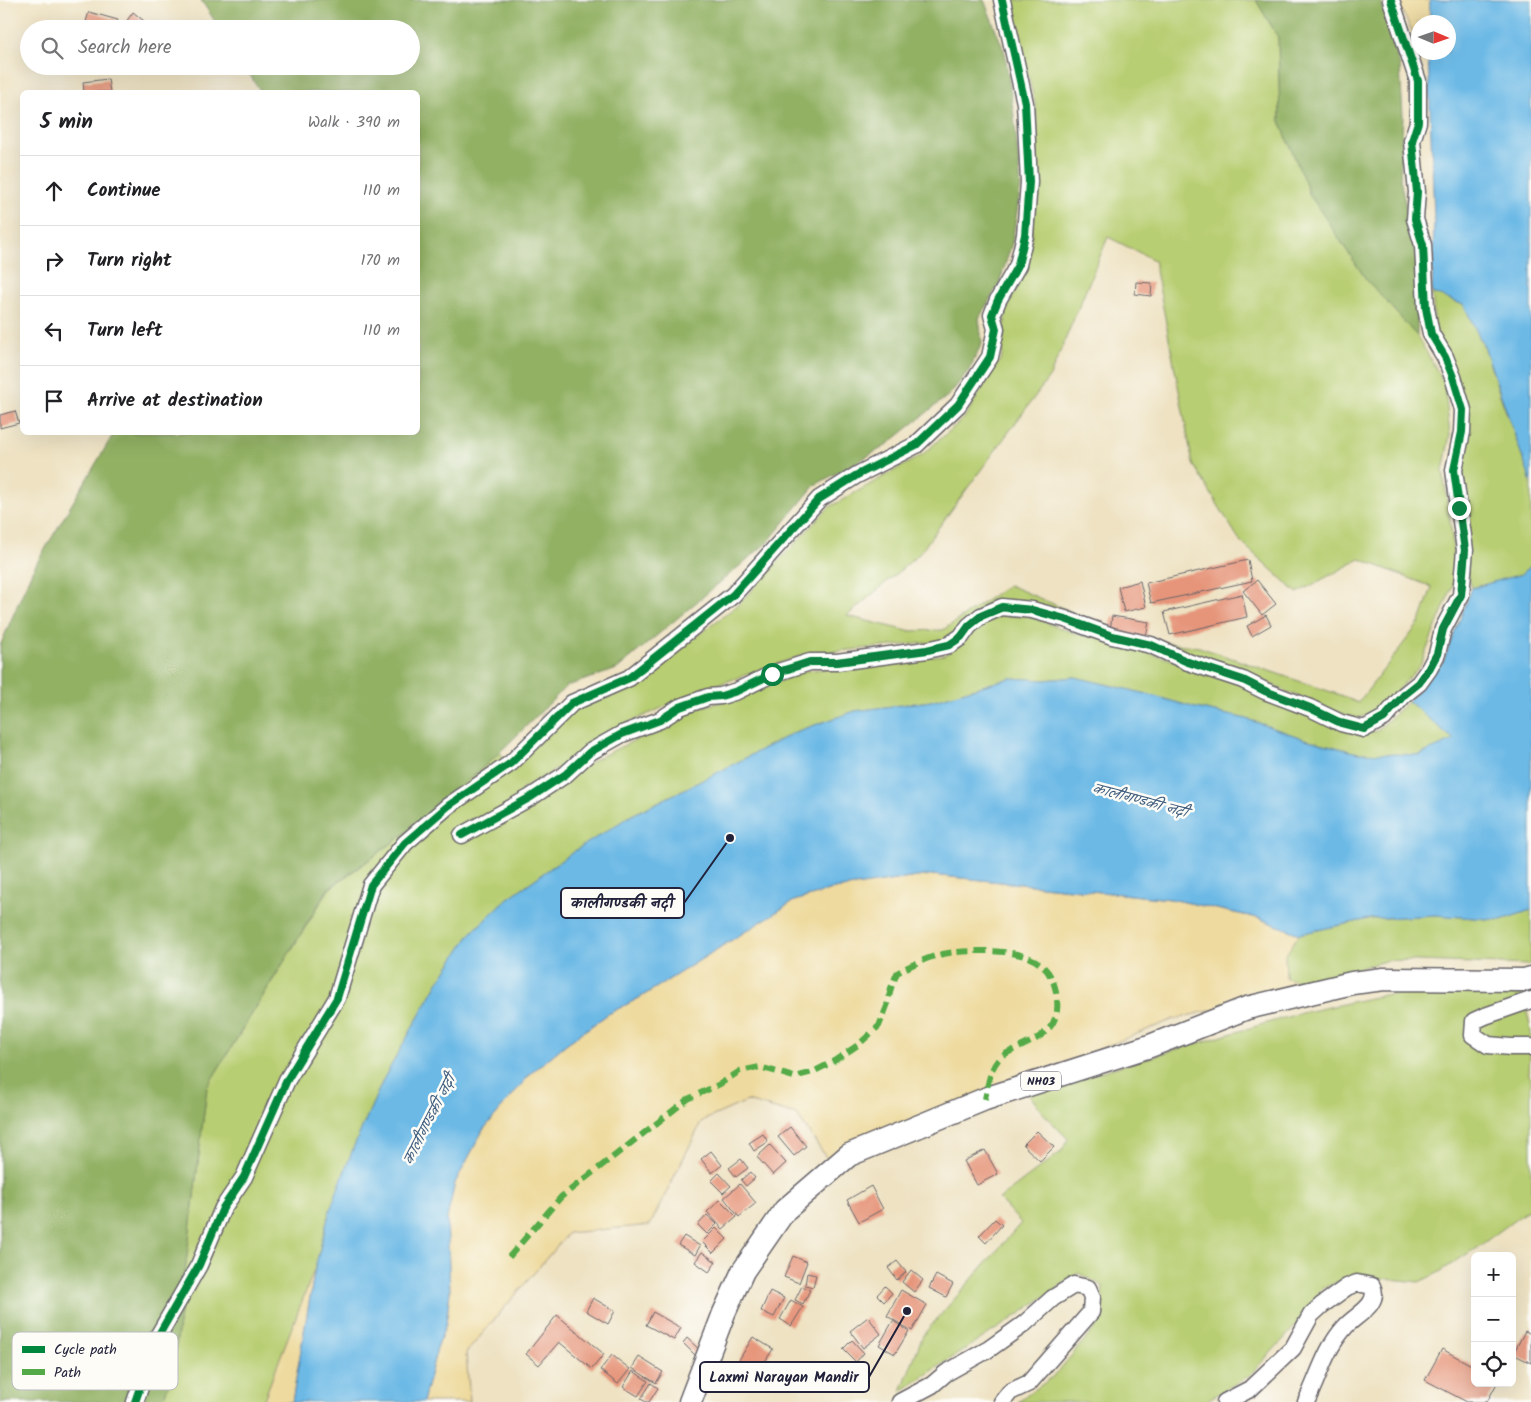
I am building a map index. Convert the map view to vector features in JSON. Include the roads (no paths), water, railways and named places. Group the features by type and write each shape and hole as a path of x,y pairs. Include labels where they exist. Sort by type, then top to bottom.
{"highway":[{"name":"NH03","path":"690,1402 724,1313 743,1271 785,1210 849,1156 985,1099 1150,1046 1256,1006 1352,983 1384,978 1524,980 1531,978"}],"street":[{"path":"160,1332 199,1265 223,1208 244,1177 287,1080 337,998 371,885 405,844 448,806 511,763 572,703 629,678 733,595 819,499 857,476 916,445 958,405 990,357 996,329 992,314 1018,265 1025,235 1029,182 1025,103 1002,0"},
{"path":"462,835 530,797 566,774 590,752 622,734 660,720 680,707 708,697 721,696 737,691 772,674 810,662 837,662 927,650 949,645 961,637 969,626 981,616 1002,608 1032,610 1065,619 1112,636 1150,645 1188,662 1243,680 1341,723 1364,729 1384,718 1404,695 1419,683 1437,654 1443,629 1461,595 1465,550 1454,470 1462,432 1463,410 1448,364 1431,334 1426,308 1423,245 1414,218 1417,192 1412,141 1418,122 1418,81 1391,0"},
{"path":"1531,1000 1474,1021 1474,1034 1488,1044 1531,1047"},
{"path":"1225,1402 1250,1389 1293,1348 1311,1315 1322,1305 1347,1286 1356,1283 1372,1286 1375,1293 1374,1299 1334,1339 1306,1402"},
{"path":"900,1402 932,1385 946,1373 989,1348 1024,1324 1053,1298 1074,1285 1088,1288 1092,1298 1091,1312 1029,1384 1010,1392 1002,1402"},
{"path":"135,1402 139,1390"}],"water":[{"path":"1430,0 1531,0 1531,482 1485,349 1464,305 1432,293 1434,218 1428,60 1456,60 1456,15 1429,15"},
{"path":"1531,566 1531,910 1501,920 1435,915 1369,919 1299,934 1258,918 1171,899 931,875 834,889 794,901 641,997 608,1014 566,1044 531,1073 483,1130 455,1183 447,1218 450,1292 446,1324 437,1348 423,1402 292,1402 315,1268 330,1210 354,1146 384,1078 439,981 471,933 507,899 573,852 632,815 795,732 855,711 931,701 1010,678 1044,680 1075,677 1247,719 1305,739 1358,753 1419,755 1454,740 1408,701 1443,662 1472,588 1522,574"}],"place":[{"name":"कालीगण्डकी नदी","path":"730,838"},
{"name":"Laxmi Narayan Mandir","path":"907,1311"}]}
